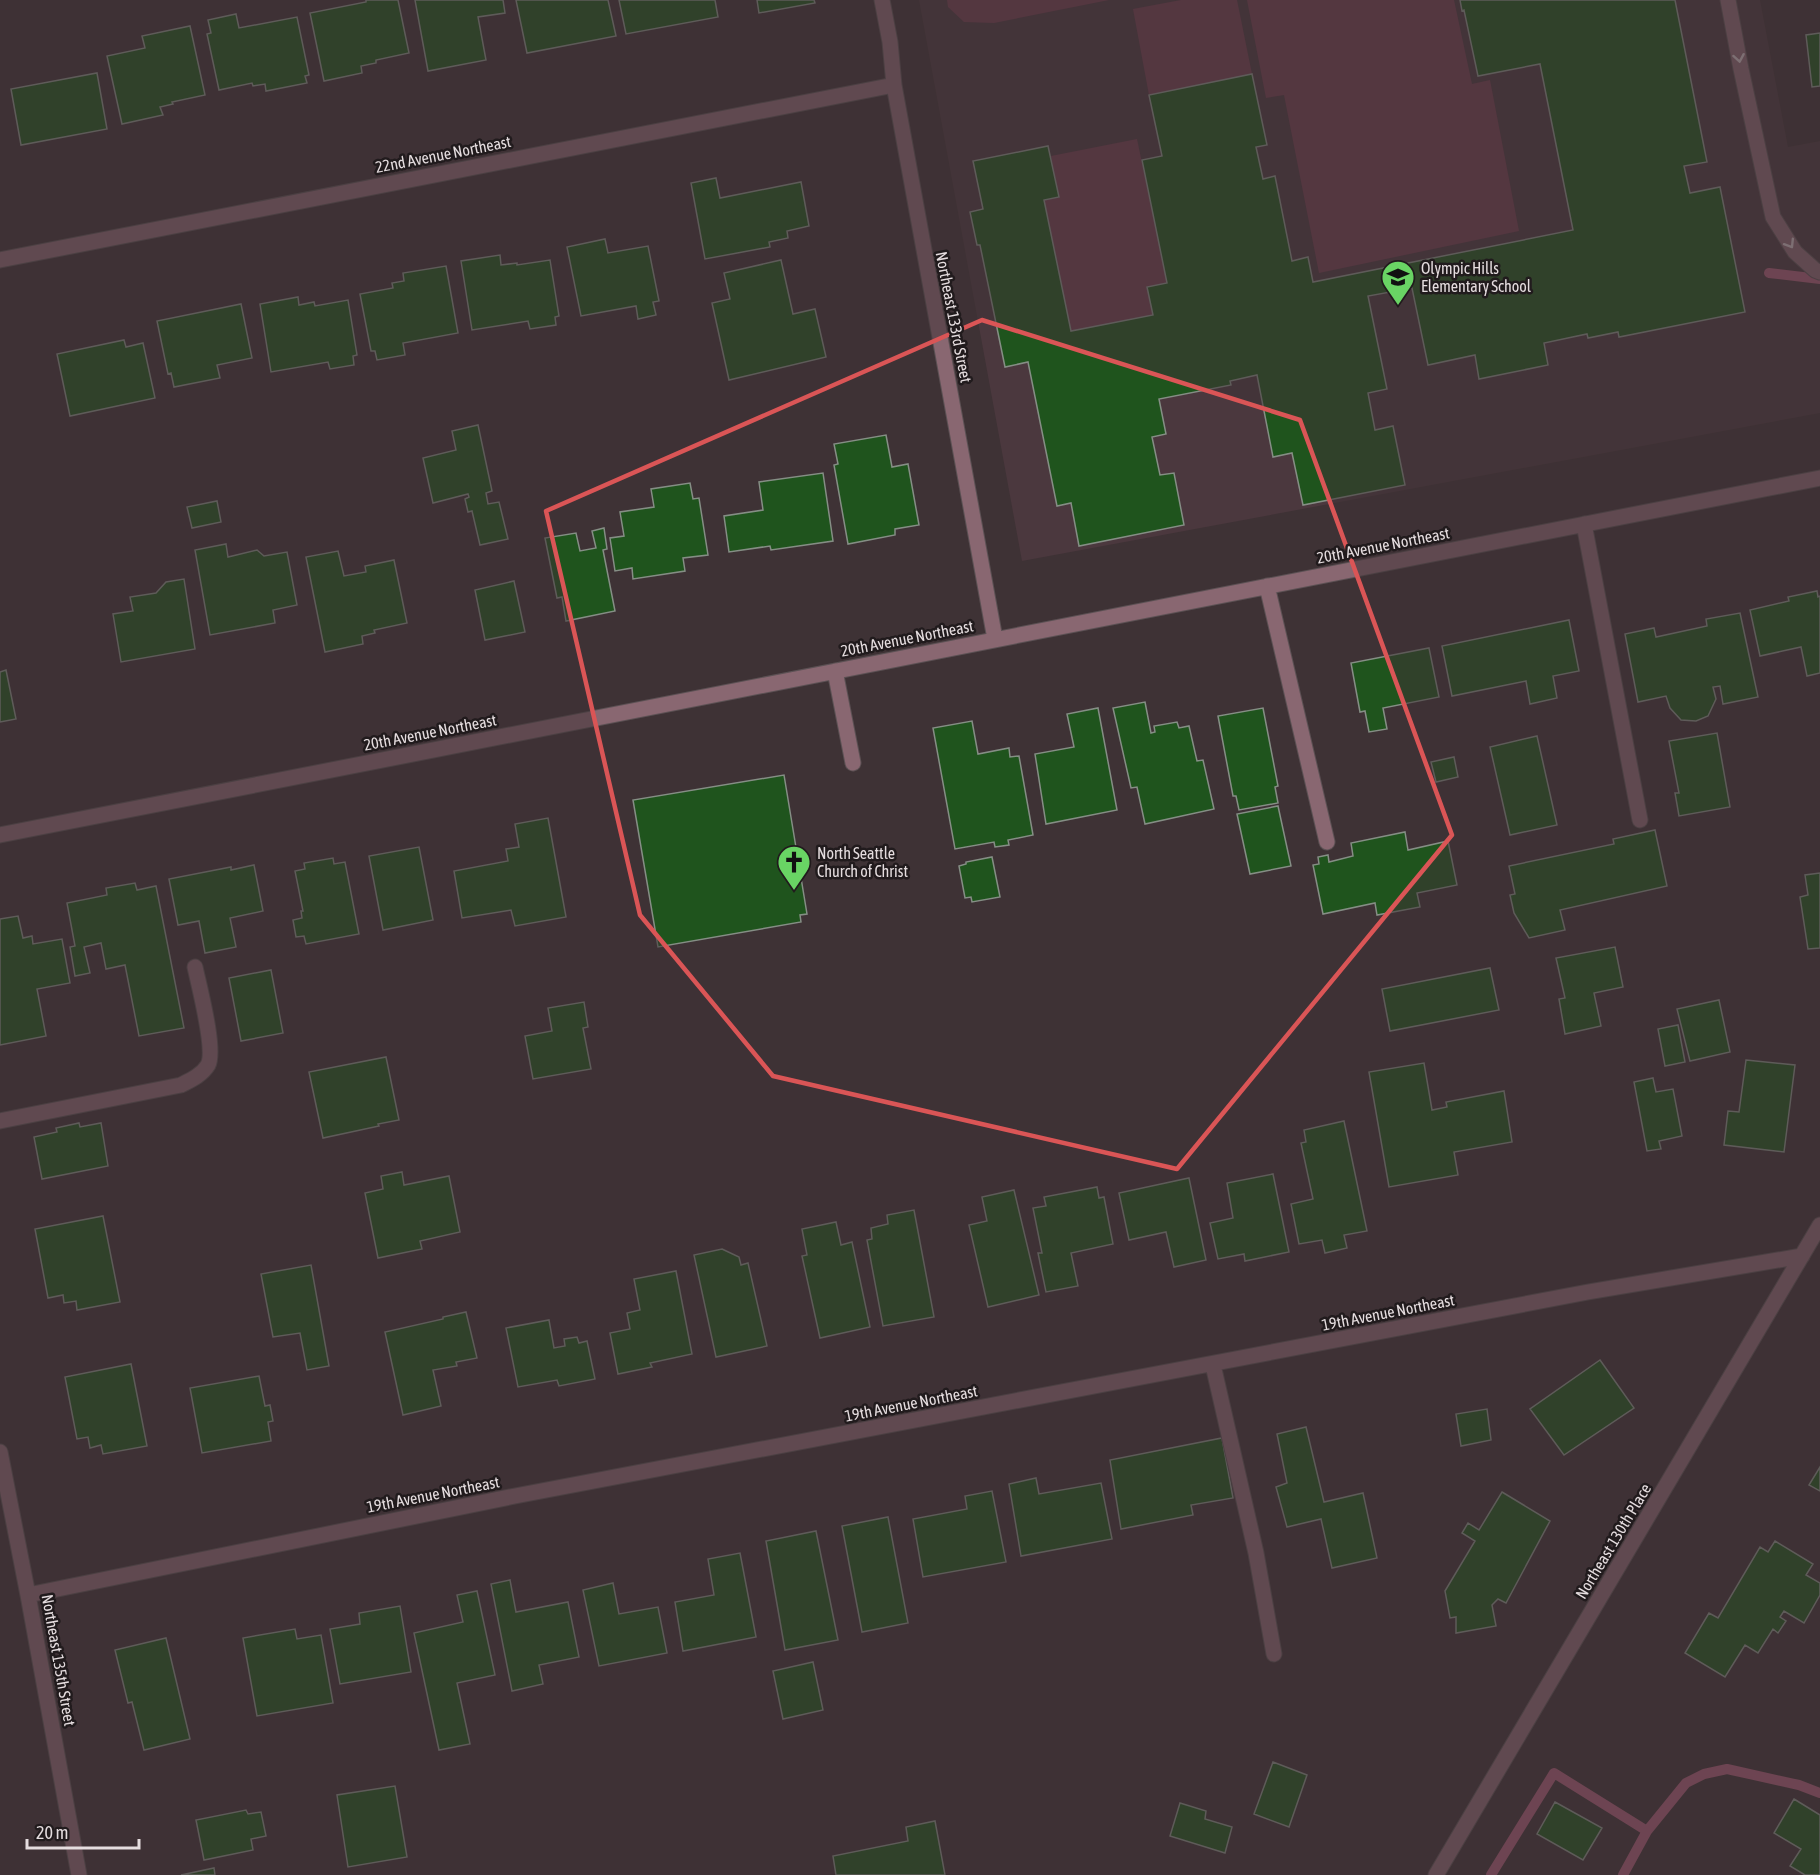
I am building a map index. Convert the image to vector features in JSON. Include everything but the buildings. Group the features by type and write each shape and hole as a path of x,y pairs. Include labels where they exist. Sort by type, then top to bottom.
{"street":[{"name":"Northeast 133rd Street","path":"882,0 890,42 894,85 995,639"},
{"path":"1728,0 1773,217 1795,252 1820,272"},
{"name":"22nd Avenue Northeast","path":"0,260 894,85"},
{"name":"20th Avenue Northeast","path":"0,835 1820,478"},
{"path":"1584,524 1640,820"},
{"path":"1267,586 1327,842"},
{"path":"835,671 853,763"},
{"path":"0,1121 182,1085 197,1077 209,1064 210,1050 195,967"},
{"name":"Northeast 130th Place","path":"1436,1875 1820,1225"},
{"name":"19th Avenue Northeast","path":"28,1594 526,1494 1588,1292 1802,1256"},
{"path":"1213,1365 1256,1553 1274,1654"},
{"name":"Northeast 135th Street","path":"0,1452 80,1875"}],"highlighted area":[{"path":"982,320 1300,420 1452,835 1177,1169 773,1076 640,915 546,511"}],"shaded area":[{"name":"Olympic Hills Elementary School","path":"919,0 1760,0 1788,147 1820,141 1820,413 1022,561"},
{"path":"947,0 1109,0 994,23 964,22 948,7"},
{"path":"1181,0 1237,0 1252,74 1149,95 1133,9"},
{"path":"1247,0 1454,0 1472,84 1490,80 1519,231 1319,273 1284,95 1266,98"},
{"path":"1137,139 1167,283 1147,287 1153,315 1071,331 1044,200 1059,197 1051,156"}],"waterway":[{"path":"1769,273 1820,279"},
{"path":"1623,1875 1647,1831 1686,1783 1704,1774 1727,1769 1799,1785 1820,1793"},
{"path":"1491,1875 1554,1773 1647,1831"}],"place":[{"name":"Olympic Hills Elementary School","path":"1398,306"},
{"name":"North Seattle Church of Christ","path":"794,891"}]}
